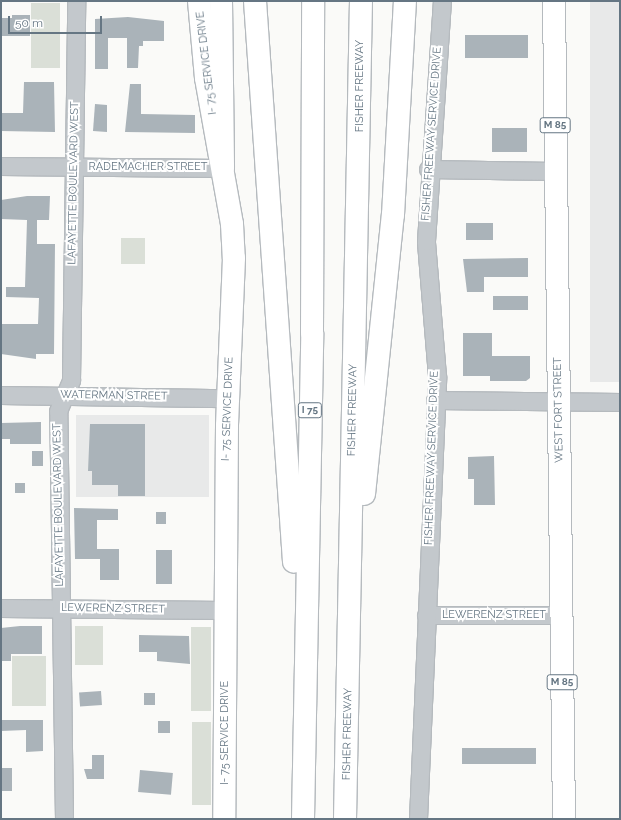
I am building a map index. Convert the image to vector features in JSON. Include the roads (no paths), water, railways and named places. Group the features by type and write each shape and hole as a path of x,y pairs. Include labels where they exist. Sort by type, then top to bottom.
{"main road":[{"name":"I- 75 SERVICE DRIVE","path":"199,1 206,78 223,168 234,258 228,398 224,819"},
{"path":"221,1 223,168"},
{"path":"255,1 304,712"},
{"name":"I 75","path":"303,819 312,333 313,1"},
{"name":"FISHER FREEWAY","path":"345,819 361,1"},
{"path":"348,704 364,499 393,216 405,1"},
{"name":"WEST FORT STREET","path":"554,1 564,819"}],"street":[{"name":"LAFAYETTE BOULEVARD WEST","path":"64,819 58,412 72,377 73,167 76,1"},
{"name":"FISHER FREEWAY SERVICE DRIVE","path":"418,819 437,376 426,242 428,169 442,1"},
{"name":"RADEMACHER STREET","path":"1,166 223,168"},
{"path":"428,169 556,171"},
{"name":"WATERMAN STREET","path":"1,395 228,398"},
{"path":"435,400 620,402"},
{"name":"LEWERENZ STREET","path":"1,608 225,610"},
{"name":"LEWERENZ STREET","path":"426,615 562,615"}]}
